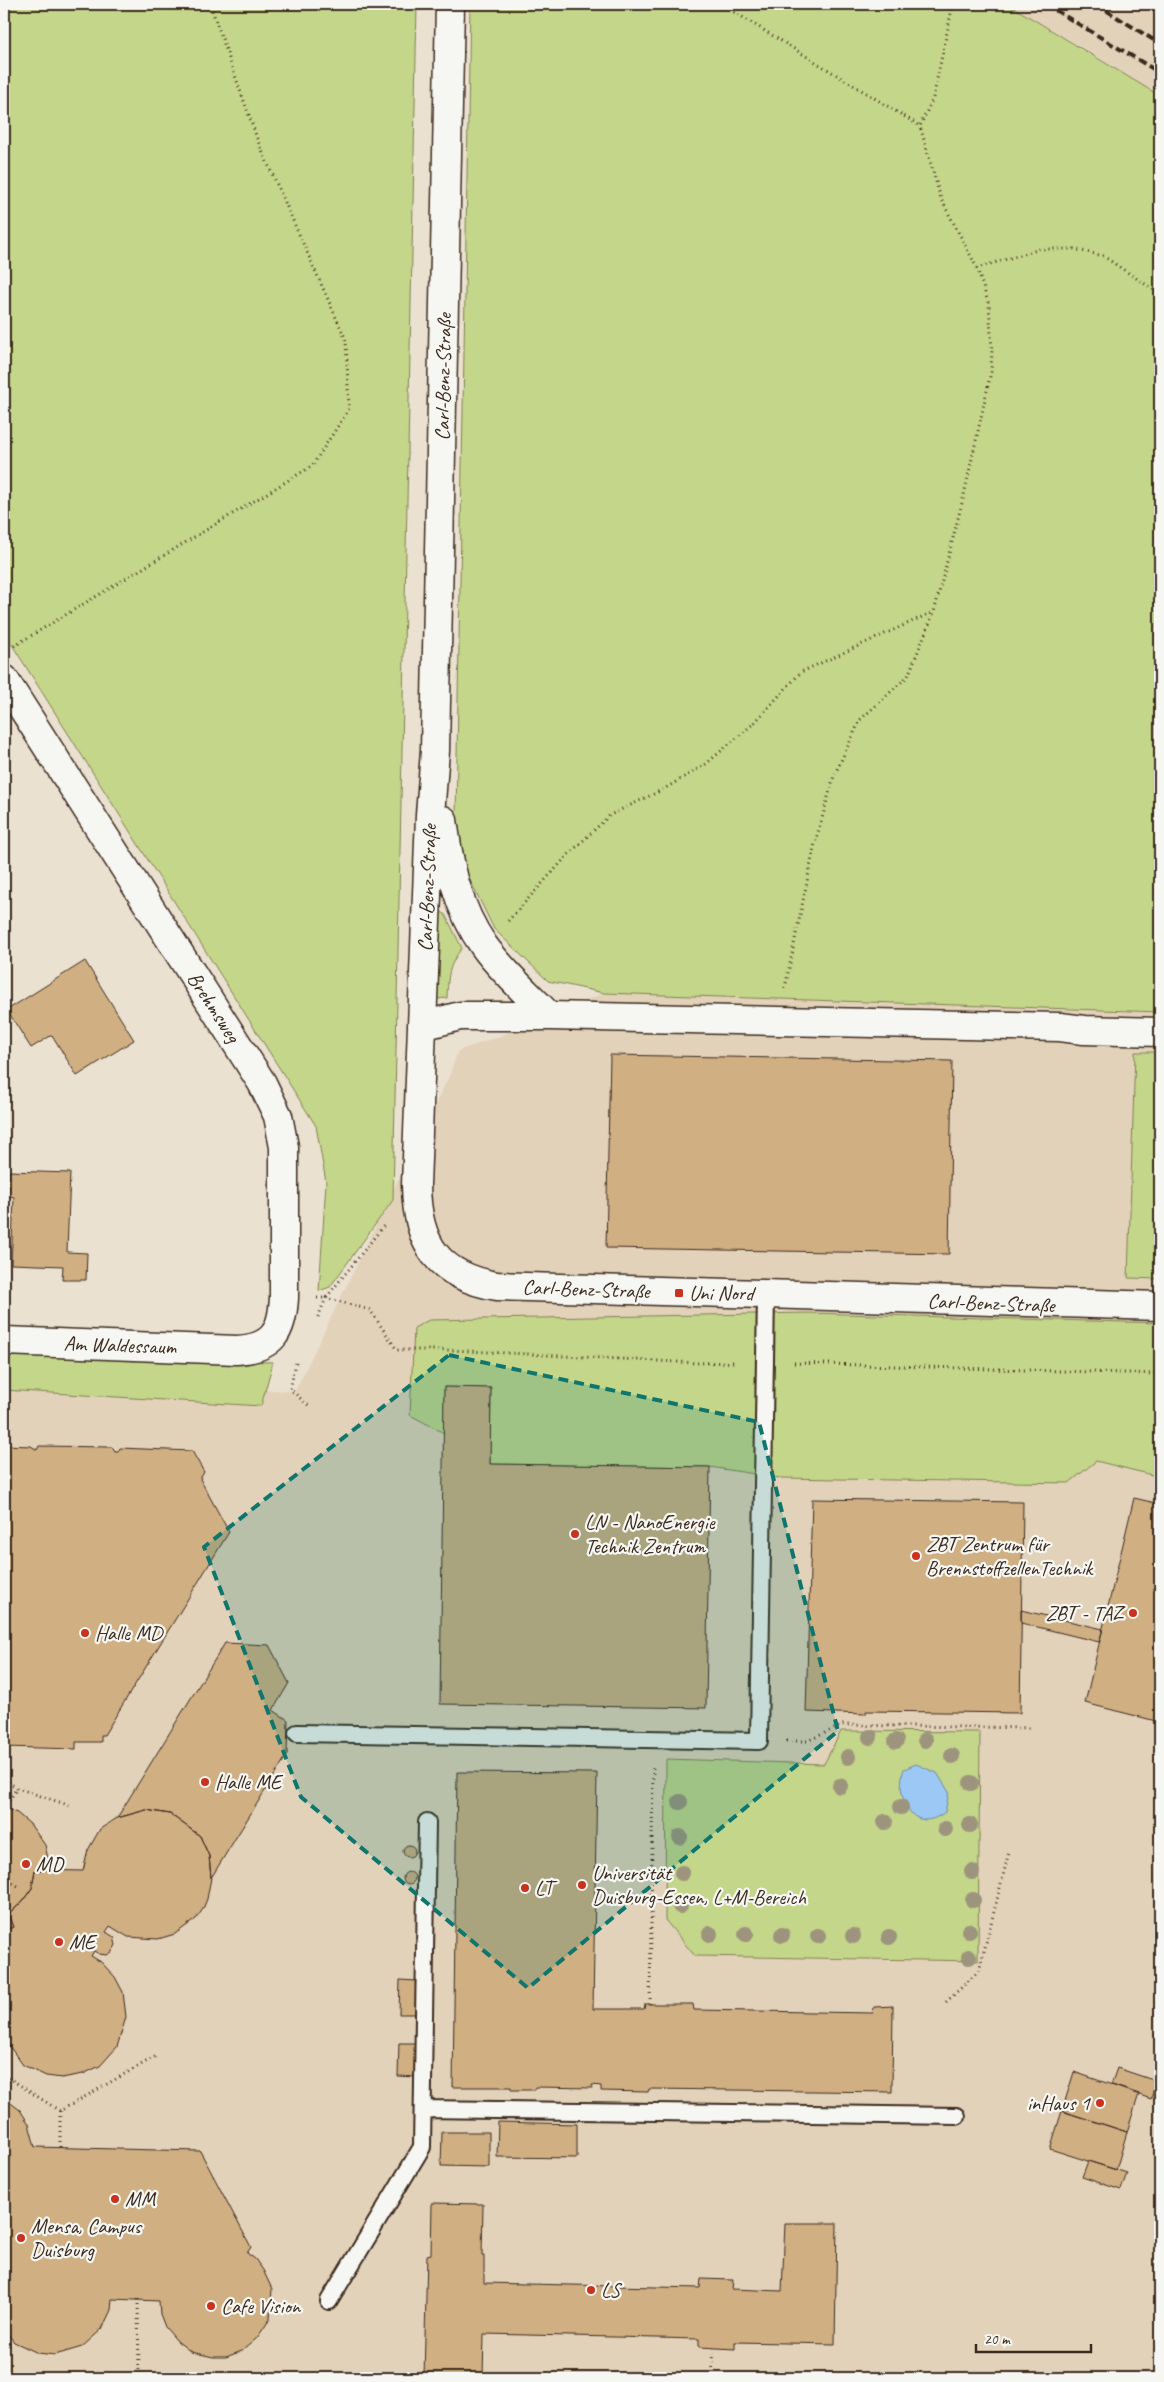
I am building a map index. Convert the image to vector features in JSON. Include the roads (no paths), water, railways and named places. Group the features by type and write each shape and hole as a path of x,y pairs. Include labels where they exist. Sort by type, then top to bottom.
{"street":[{"name":"Carl-Benz-Straße","path":"450,4 435,751 430,815 416,1185 420,1222 425,1238 434,1254 450,1270 463,1278 480,1283 542,1288 1160,1306"},
{"name":"Brehmsweg","path":"4,678 256,1074 278,1116 284,1147 284,1298 280,1324 268,1342 254,1348 236,1350"},
{"name":"Carl-Benz-Straße","path":"435,751 447,854 463,909 484,946 549,1016"},
{"path":"422,1026 460,1016 549,1016 1060,1027 1084,1030 1160,1032"},
{"name":"Am Waldessaum","path":"4,1341 236,1350"}],"lane":[{"path":"296,1733 759,1741 766,1295"},
{"path":"329,2301 422,2147 427,1822"},
{"path":"423,2109 956,2116"}],"water":[{"path":"916,1764 937,1773 949,1792 945,1812 934,1818 924,1820 915,1817 904,1802 902,1780 904,1769"}],"railway":[{"path":"1045,4 1160,73"},
{"path":"1096,4 1160,44"},
{"path":"1148,4 1160,11"}],"place":[{"name":"Uni Nord","path":"679,1293"},
{"name":"LN - NanoEnergie Technik Zentrum","path":"575,1534"},
{"name":"ZBT Zentrum für BrennstoffzellenTechnik","path":"916,1556"},
{"name":"ZBT - TAZ","path":"1133,1613"},
{"name":"Halle MD","path":"85,1633"},
{"name":"Halle ME","path":"205,1782"},
{"name":"MD","path":"26,1864"},
{"name":"Universität Duisburg-Essen, L+M-Bereich","path":"582,1885"},
{"name":"LT","path":"525,1888"},
{"name":"ME","path":"59,1942"},
{"name":"inHaus 1","path":"1100,2103"},
{"name":"MM","path":"115,2199"},
{"name":"Mensa, Campus Duisburg","path":"21,2238"},
{"name":"LS","path":"591,2290"},
{"name":"Cafe Vision","path":"211,2306"}]}
